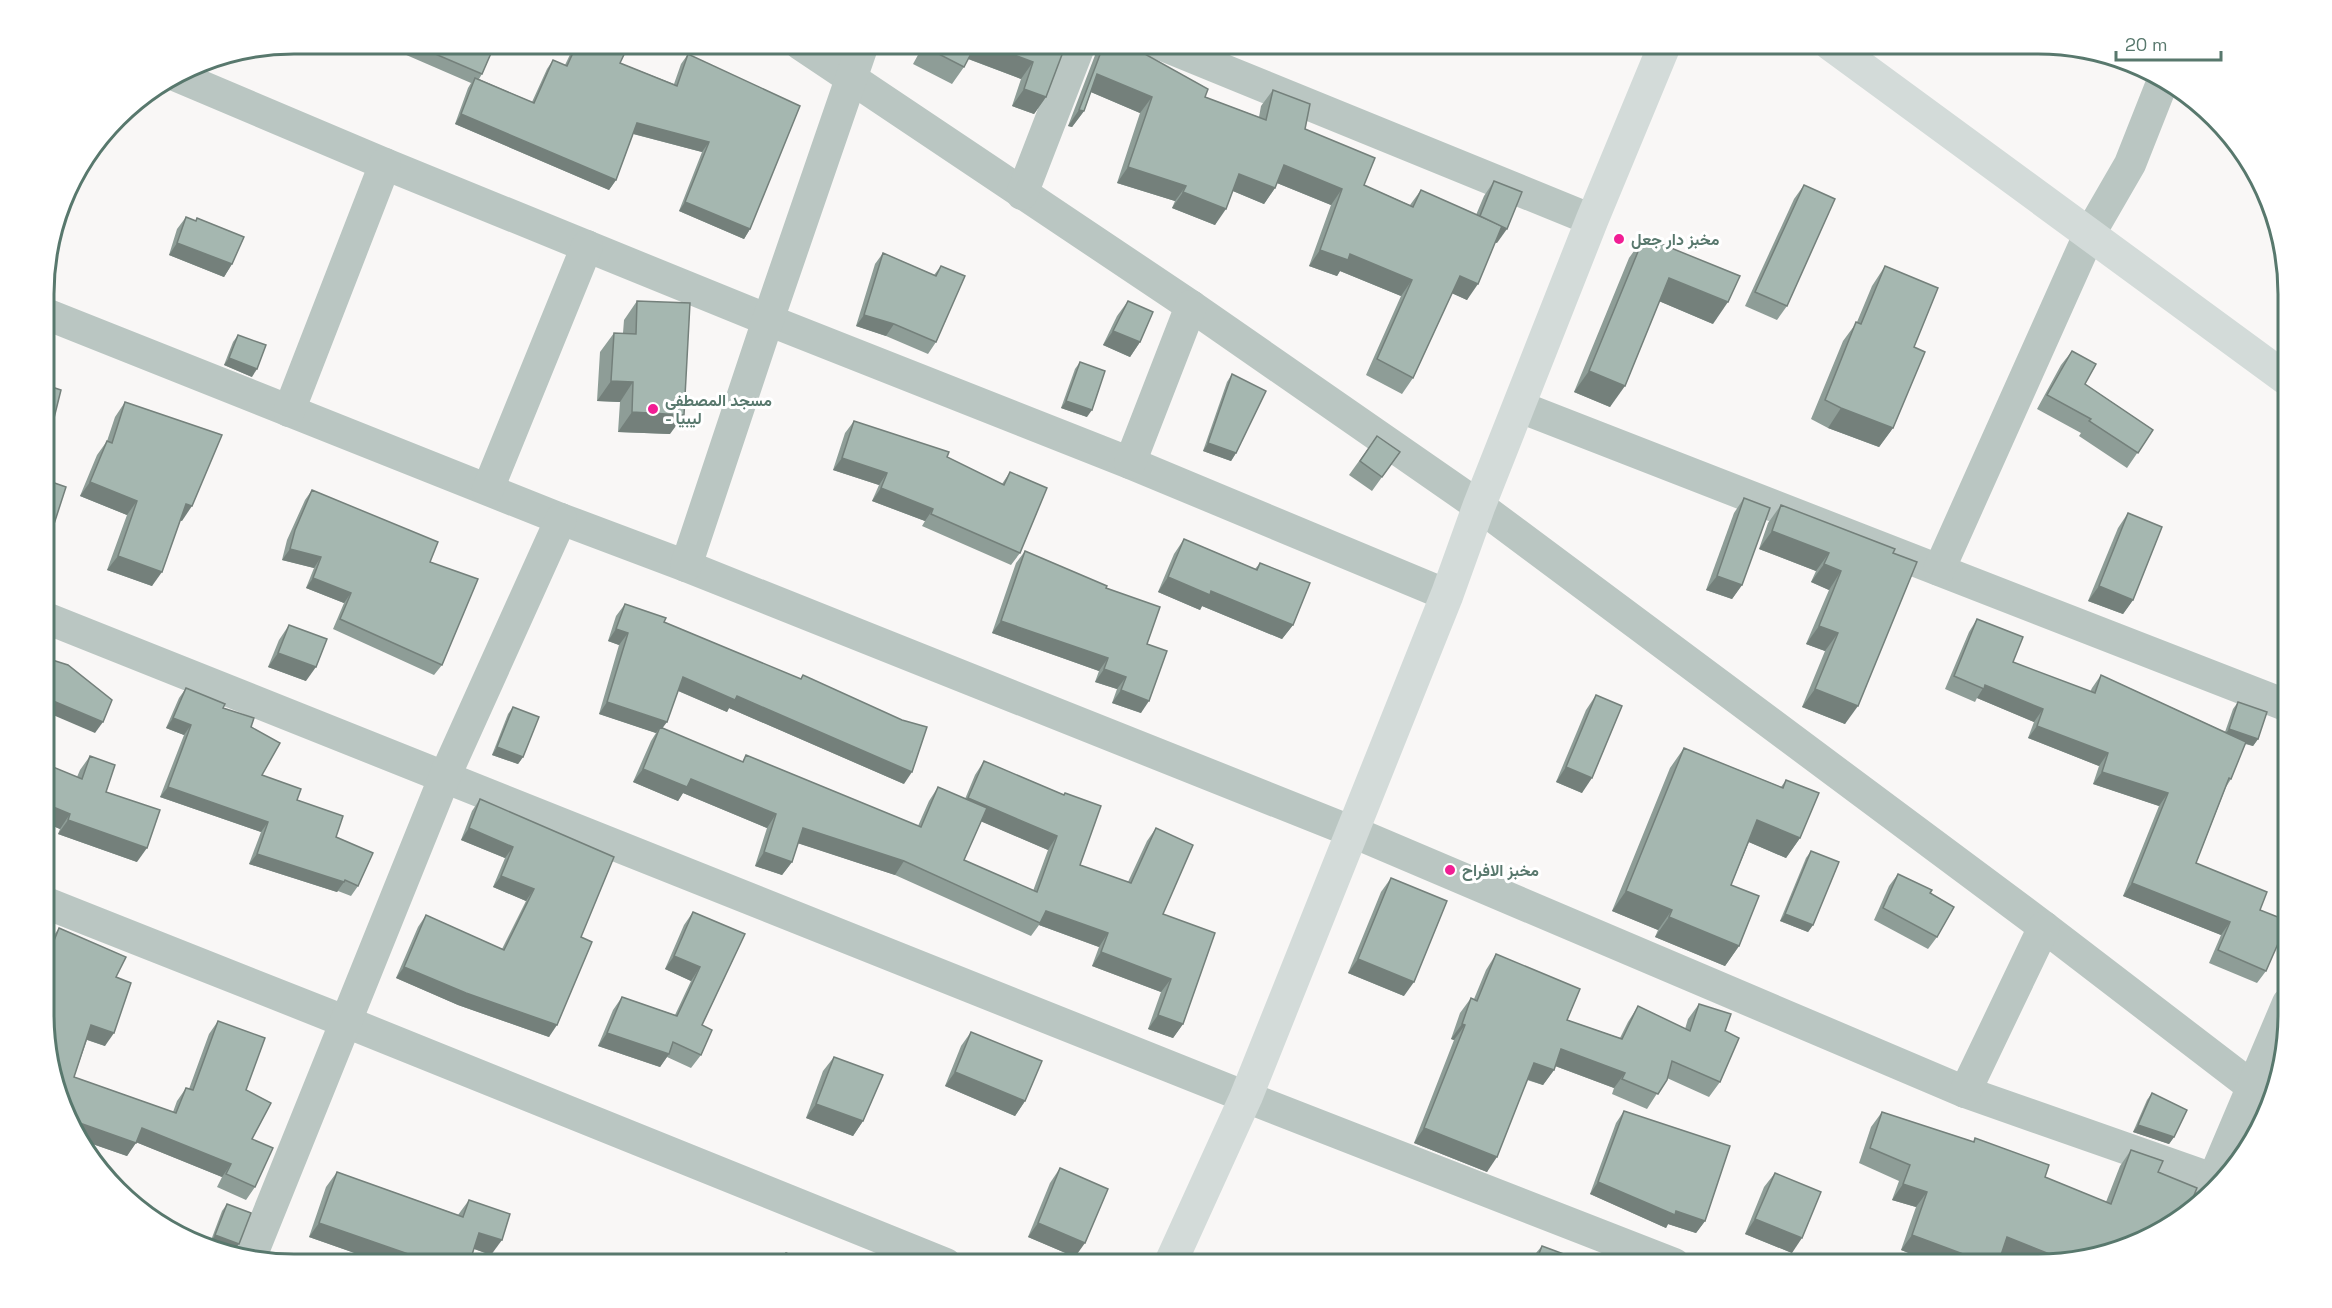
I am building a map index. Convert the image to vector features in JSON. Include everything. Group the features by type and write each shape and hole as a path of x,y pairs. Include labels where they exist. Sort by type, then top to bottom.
{"main road":[{"path":"1175,1254 1246,1096 1353,832 1592,220 1661,54"},
{"path":"1844,54 2278,373"}],"street":[{"path":"814,54 1191,306 1479,506 2044,927 2259,1093"},
{"path":"686,566 859,54"},
{"path":"1022,194 1076,54"},
{"path":"1185,54 1592,220"},
{"path":"187,79 385,164 768,320 1130,463 1447,594"},
{"path":"1939,570 2088,235 2130,164 2160,87"},
{"path":"289,411 385,164"},
{"path":"488,489 587,246"},
{"path":"1130,463 1191,306"},
{"path":"54,317 1353,832 1965,1092 2209,1182"},
{"path":"1520,406 2278,702"},
{"path":"253,1250 444,776 561,519"},
{"path":"54,621 1649,1254"},
{"path":"54,906 920,1254"},
{"path":"1965,1092 2044,927"},
{"path":"2215,1176 2259,1093 2276,1039"}],"building":[{"path":"435,54 491,54 482,74"},
{"path":"572,54 624,54 620,63 677,86 688,54 800,106 750,229 685,202 709,142 637,123 616,180 461,114 475,78 534,103 553,60 567,66"},
{"path":"939,54 971,54 964,67"},
{"path":"1012,54 1062,54 1046,97 1024,89 1033,62"},
{"path":"1100,54 1145,54 1208,89 1205,97 1266,120 1273,90 1310,104 1305,129 1375,158 1364,185 1413,207 1421,190 1502,226 1478,284 1460,276 1413,378 1377,359 1412,280 1350,254 1348,260 1320,250 1342,189 1284,165 1275,188 1239,174 1226,209 1183,192 1186,186 1128,167 1152,97 1097,74 1084,111 1079,110"},
{"path":"1494,181 1522,192 1507,229 1480,216"},
{"path":"1804,185 1835,199 1787,306 1755,292"},
{"path":"186,217 196,221 197,218 244,237 232,264 177,243"},
{"path":"1644,237 1740,276 1728,302 1669,278 1625,386 1589,371"},
{"path":"883,253 936,276 941,266 965,276 936,342 894,324 864,315"},
{"path":"1885,266 1938,288 1914,347 1925,352 1893,428 1825,400 1856,322 1861,324"},
{"path":"637,301 690,303 684,415 632,412 633,382 611,381 614,333 636,334"},
{"path":"1128,301 1153,312 1140,342 1113,331"},
{"path":"238,335 266,345 257,369 229,358"},
{"path":"2072,351 2096,364 2085,384 2153,430 2138,453 2089,421 2091,419 2047,395"},
{"path":"1080,362 1105,371 1092,410 1066,401"},
{"path":"1232,374 1266,391 1236,453 1208,443"},
{"path":"54,388 61,390 54,418"},
{"path":"125,402 222,435 192,506 186,504 162,572 118,556 137,501 90,482 107,441 112,443"},
{"path":"854,421 949,452 947,457 1004,485 1010,472 1047,488 1020,553 931,514 933,509 881,488 887,473 842,458"},
{"path":"1377,436 1400,452 1382,477 1360,461"},
{"path":"54,483 66,487 54,524"},
{"path":"312,490 438,542 430,562 478,579 442,665 340,619 351,593 313,578 321,557 290,549 295,530"},
{"path":"1744,498 1770,508 1742,585 1717,576"},
{"path":"1781,505 1895,549 1893,553 1917,562 1858,706 1815,689 1838,633 1819,626 1841,571 1824,564 1829,553 1772,531"},
{"path":"2128,513 2162,527 2133,600 2099,586"},
{"path":"1184,539 1257,570 1260,563 1310,583 1293,625 1211,591 1210,595 1168,577"},
{"path":"1025,551 1107,586 1106,588 1160,607 1147,644 1167,651 1149,701 1121,690 1126,677 1104,669 1108,658 1001,621"},
{"path":"625,604 666,618 664,622 801,679 803,675 902,720 927,727 912,772 737,696 735,700 683,677 667,722 607,702 628,633 616,629"},
{"path":"1977,619 2023,637 2013,662 2095,693 2101,675 2246,742 2231,779 2229,778 2196,863 2267,892 2260,910 2278,917 2278,944 2266,971 2218,950 2230,922 2132,883 2168,793 2102,772 2108,753 2037,726 2043,709 1985,685 1984,689 1954,676"},
{"path":"289,625 327,639 316,667 278,653"},
{"path":"54,661 68,665 112,700 103,722 54,701"},
{"path":"186,688 225,704 223,708 254,718 251,727 280,743 262,775 301,789 297,800 343,816 336,837 373,853 358,886 257,854 268,822 168,787 191,725 173,718"},
{"path":"1596,695 1622,706 1592,778 1566,767"},
{"path":"2238,702 2267,712 2258,739 2229,729"},
{"path":"513,707 539,717 523,757 497,747"},
{"path":"660,727 743,762 746,755 921,827 938,787 987,808 964,860 1037,892 1057,836 968,798 984,761 1064,795 1065,793 1101,806 1080,865 1131,883 1156,828 1193,845 1163,914 1215,933 1183,1024 1158,1015 1171,979 1101,952 1108,933 1046,911 1040,923 904,861 803,828 792,862 764,852 776,814 691,779 687,787 643,769"},
{"path":"1684,748 1783,788 1786,780 1819,793 1800,838 1757,820 1731,885 1759,896 1739,946 1669,917 1672,910 1626,891"},
{"path":"90,756 115,765 106,792 160,810 147,848 68,820 70,814 54,807 54,767 82,779"},
{"path":"480,799 614,857 581,937 592,942 557,1025 466,993 404,967 426,915 504,950 534,889 501,876 513,847 469,828"},
{"path":"1811,851 1839,862 1813,925 1785,914"},
{"path":"1898,874 1932,890 1930,893 1954,907 1937,937 1883,908"},
{"path":"1391,878 1447,901 1414,982 1358,959"},
{"path":"693,912 745,934 702,1025 712,1030 701,1055 673,1042 669,1054 607,1033 622,997 677,1016 700,967 674,956"},
{"path":"59,928 126,957 116,977 131,983 114,1033 91,1025 74,1077 176,1113 186,1088 193,1090 218,1021 265,1038 246,1090 271,1103 252,1139 273,1148 255,1187 226,1174 231,1164 142,1128 136,1143 81,1123 62,1076 56,1045 54,941"},
{"path":"1496,954 1580,989 1567,1020 1622,1039 1638,1006 1690,1031 1699,1004 1731,1014 1725,1031 1739,1038 1720,1082 1672,1061 1667,1080 1658,1094 1622,1079 1625,1073 1561,1049 1554,1070 1534,1063 1497,1157 1424,1128 1465,1025 1462,1024 1471,998 1477,1001"},
{"path":"971,1032 1042,1061 1025,1101 955,1072"},
{"path":"834,1057 883,1075 863,1121 816,1104"},
{"path":"2152,1093 2187,1110 2174,1137 2138,1125"},
{"path":"1624,1111 1730,1146 1705,1221 1676,1211 1675,1215 1598,1182"},
{"path":"1882,1112 1974,1142 1975,1138 2049,1165 2045,1177 2111,1204 2131,1150 2163,1161 2158,1172 2197,1188 2194,1196 2158,1222 2130,1236 2100,1246 2048,1253 2007,1237 2001,1254 1963,1254 1912,1235 1927,1192 1903,1184 1910,1165 1870,1148"},
{"path":"1060,1168 1108,1189 1085,1243 1038,1223"},
{"path":"337,1172 463,1217 469,1200 510,1214 502,1240 479,1233 472,1254 408,1254 319,1223"},
{"path":"1775,1173 1821,1192 1802,1238 1755,1219"},
{"path":"227,1204 251,1213 239,1244 215,1235"},
{"path":"1542,1246 1564,1254 1539,1254"}],"place":[{"name":"مخبز دار جعل","path":"1619,239"},
{"name":"مسجد المصطفى - ليبيا","path":"653,409"},
{"name":"مخبز الافراح","path":"1450,870"}]}
